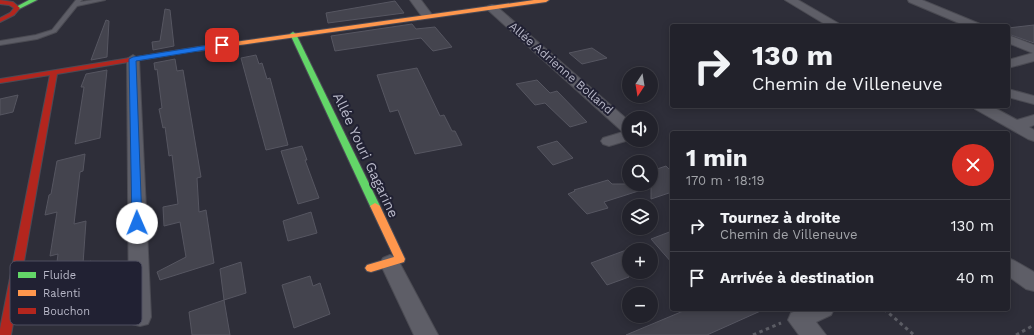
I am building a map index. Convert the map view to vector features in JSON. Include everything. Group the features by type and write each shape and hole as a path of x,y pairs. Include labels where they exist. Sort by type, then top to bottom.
{"street":[{"path":"0,20 12,14 9,3 34,0"},
{"path":"415,0 427,16"},
{"path":"0,81 293,34 546,0"},
{"path":"790,0 832,24"},
{"path":"913,0 971,24"},
{"name":"Allée Adrienne Bolland","path":"492,8 622,123"},
{"name":"Allée Youri Gagarine","path":"293,34 400,259 380,266"},
{"path":"1010,40 1034,50"},
{"path":"1010,63 1034,57"},
{"path":"133,59 138,261"},
{"path":"19,261 54,72"},
{"path":"1010,94 1034,100"},
{"path":"984,108 1034,136"},
{"path":"1016,126 1034,120"},
{"path":"609,142 622,137"},
{"path":"380,266 426,335"},
{"path":"1010,267 1034,283"},
{"path":"5,335 10,308"},
{"path":"806,327 821,311"}],"lane":[{"path":"0,43 50,33 57,28 77,2 102,0"}],"path":[{"path":"886,311 914,335"},
{"path":"753,335 778,324 806,327"},
{"path":"1016,335 1034,325"}],"building":[{"path":"395,1 404,13 328,23 326,13"},
{"path":"165,9 170,10 174,46 153,50 152,42 160,41"},
{"path":"106,20 109,21 107,57 91,60"},
{"path":"412,24 416,29 435,27 452,47 433,51 421,38 335,51 331,36"},
{"path":"1034,25 1034,43 1010,35 1010,28"},
{"path":"592,48 607,58 582,64 569,53"},
{"path":"256,55 259,64 262,63 267,79 270,78 288,145 266,150 241,58"},
{"path":"175,59 177,71 183,70 201,177 197,178 199,212 206,210 214,263 160,280 157,272 186,257 180,222 164,226 163,207 178,204 172,155 169,156 165,127 163,128 159,109 162,108 157,69 155,70 154,63"},
{"path":"417,68 440,116 444,115 452,131 455,131 462,145 415,154 398,110 390,112 377,75"},
{"path":"107,70 100,138 75,144 84,87 81,87 86,74"},
{"path":"537,80 550,93 557,91 587,122 570,127 545,103 535,105 516,84"},
{"path":"18,95 13,112 0,115 0,99"},
{"path":"557,141 573,158 553,165 537,147"},
{"path":"302,146 307,160 305,160 319,198 298,204 281,151"},
{"path":"85,154 83,171 80,172 74,224 86,221 83,261 57,261 58,254 50,256 57,212 45,215 49,195 51,194 57,161"},
{"path":"666,166 670,170 670,193 651,199 651,191 658,191 658,169"},
{"path":"608,180 612,184 622,184 622,191 638,191 604,202 608,208 587,214 568,194 575,191 574,190"},
{"path":"311,212 317,233 288,241 283,221"},
{"path":"670,232 670,261 658,247 658,243 654,243 651,239"},
{"path":"622,252 622,279 624,279 607,285 591,263"},
{"path":"241,262 246,293 224,300 220,269"},
{"path":"310,276 313,286 320,283 330,314 294,328 282,285"},
{"path":"224,300 230,335 192,335 189,312"},
{"path":"683,311 761,311 707,335 626,335 658,323 658,322"}],"traffic: fast":[{"path":"17,8 34,0"},
{"path":"293,34 375,206"}],"traffic: slow":[{"path":"198,49 546,0"},
{"path":"371,268 400,259 375,206"}],"traffic: jam":[{"path":"0,2 11,3 17,8 12,14 0,20"},
{"path":"0,81 198,49"},
{"path":"19,261 54,72"},
{"path":"5,335 10,308"}],"route":[{"path":"137,223 133,59 222,45"}]}
